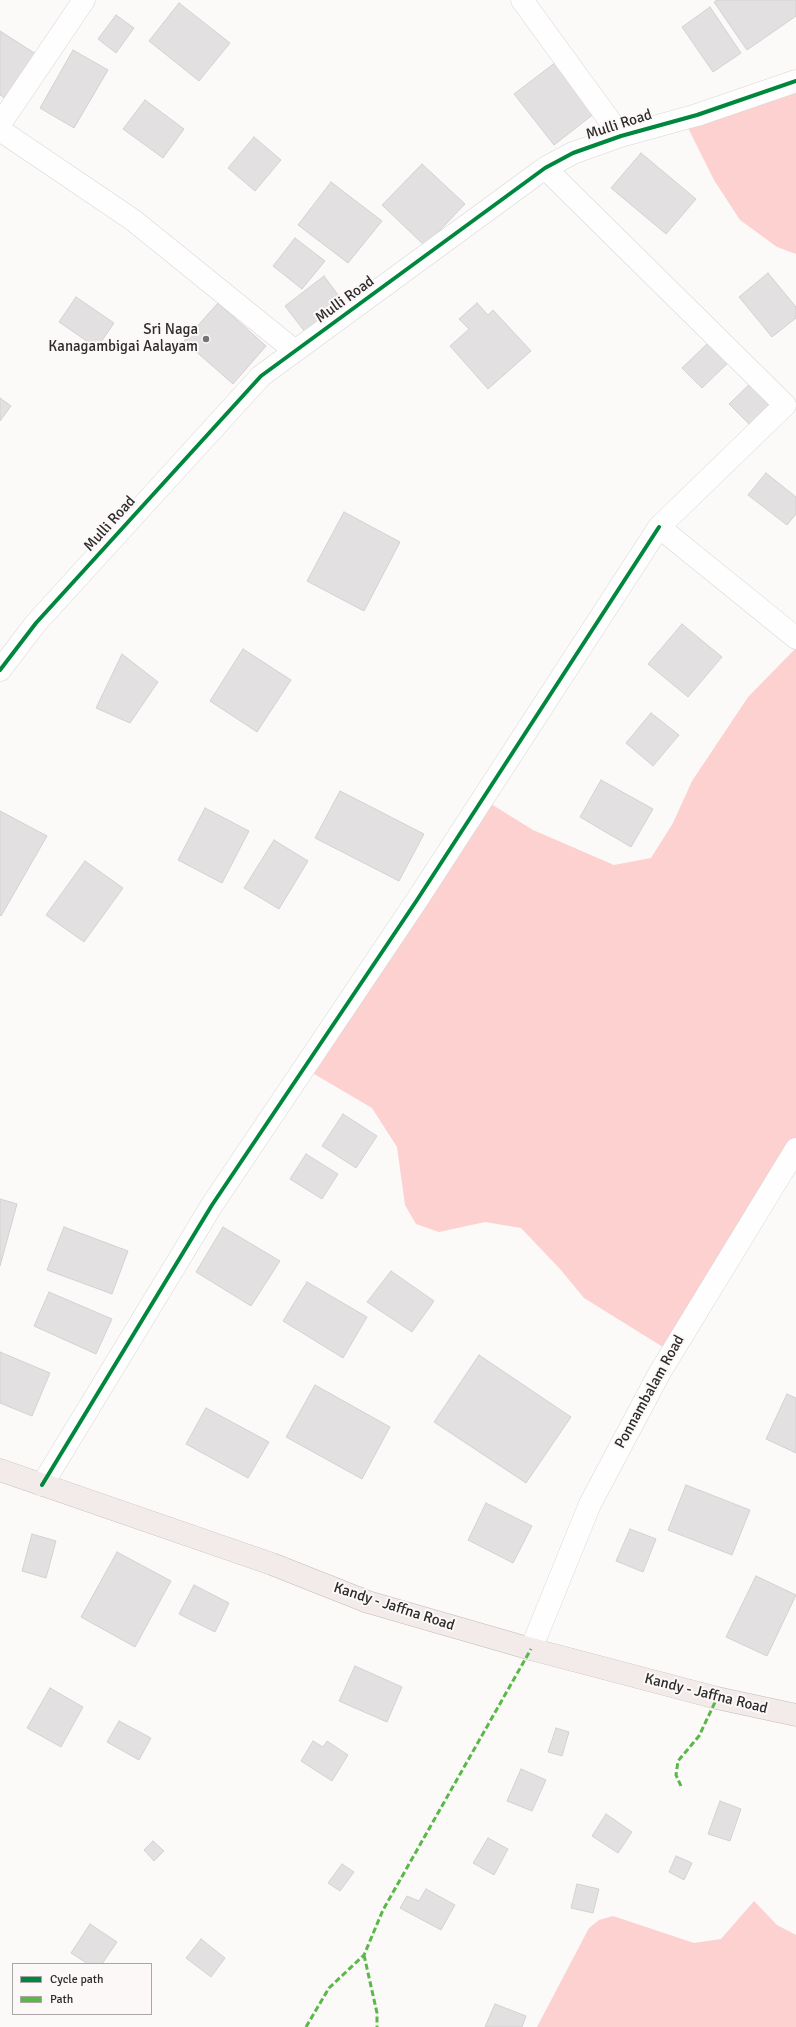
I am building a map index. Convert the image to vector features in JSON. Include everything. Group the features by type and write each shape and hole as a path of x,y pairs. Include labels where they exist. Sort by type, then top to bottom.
{"highway":[{"name":"Kandy - Jaffna Road","path":"0,1470 272,1564 368,1602 531,1649 717,1698 796,1715"}],"street":[{"path":"0,124 84,0"},
{"path":"522,0 621,136"},
{"name":"Mulli Road","path":"0,670 36,624 261,376 545,168 573,153 621,136 697,115 796,81"},
{"path":"0,130 133,220 295,351"},
{"path":"42,1485 212,1205 418,900 659,528 785,405 545,168"},
{"path":"659,528 796,638"},
{"name":"Ponnambalam Road","path":"531,1649 590,1504 652,1386 796,1149"}],"shaded area":[{"path":"796,81 796,254 777,247 740,220 714,180 683,118"},
{"path":"796,648 796,1149 671,1352 584,1298 560,1269 521,1228 485,1222 439,1232 416,1224 405,1205 397,1147 372,1108 304,1068 483,799 533,830 614,865 651,858 673,823 692,781 748,697"},
{"path":"754,1901 777,1925 796,1935 796,2027 537,2027 589,1928 599,1920 613,1916 694,1943 721,1939"}],"building":[{"path":"717,0 796,0 796,16 747,50 714,2"},
{"path":"179,3 230,43 199,81 149,41"},
{"path":"710,7 741,53 713,72 682,27"},
{"path":"116,15 134,28 116,53 98,39"},
{"path":"0,31 36,54 6,99 0,95"},
{"path":"73,50 108,70 74,128 40,108"},
{"path":"556,62 595,113 554,145 514,94"},
{"path":"145,100 184,129 163,158 123,129"},
{"path":"254,137 281,160 255,191 228,168"},
{"path":"641,153 696,199 666,234 611,188"},
{"path":"422,164 465,204 425,246 382,205"},
{"path":"331,182 382,221 348,263 298,225"},
{"path":"295,238 325,261 302,289 273,266"},
{"path":"768,273 796,307 796,318 772,337 739,297"},
{"path":"324,276 347,307 308,336 285,306"},
{"path":"76,297 114,323 97,348 59,322"},
{"path":"218,303 266,346 233,384 184,341"},
{"path":"477,303 488,315 493,310 531,351 488,389 450,346 469,329 459,319"},
{"path":"709,342 729,362 702,388 682,368"},
{"path":"754,380 778,403 753,428 729,404"},
{"path":"0,398 11,406 0,421"},
{"path":"766,473 796,497 796,514 787,525 748,495"},
{"path":"344,512 400,542 364,611 307,581"},
{"path":"682,624 722,657 688,697 648,664"},
{"path":"243,649 291,680 257,732 210,701"},
{"path":"122,654 158,682 130,723 96,708"},
{"path":"651,713 679,735 653,766 626,743"},
{"path":"601,780 653,809 631,847 580,817"},
{"path":"340,791 424,834 399,881 315,838"},
{"path":"205,808 249,831 222,883 178,860"},
{"path":"0,811 47,836 1,916 0,915"},
{"path":"274,840 308,861 279,909 244,888"},
{"path":"85,861 123,888 84,942 46,915"},
{"path":"343,1114 377,1136 356,1168 322,1146"},
{"path":"306,1154 338,1174 322,1199 290,1179"},
{"path":"0,1199 17,1204 0,1266"},
{"path":"64,1227 128,1251 112,1294 47,1270"},
{"path":"223,1227 280,1261 251,1306 196,1272"},
{"path":"391,1271 434,1301 412,1332 367,1302"},
{"path":"307,1282 367,1317 343,1358 283,1321"},
{"path":"49,1292 112,1319 96,1354 34,1326"},
{"path":"0,1352 50,1373 32,1416 0,1403"},
{"path":"479,1355 571,1417 526,1483 434,1422"},
{"path":"315,1385 390,1427 362,1479 286,1437"},
{"path":"787,1394 796,1398 796,1453 766,1439"},
{"path":"206,1408 269,1442 248,1478 186,1444"},
{"path":"686,1485 750,1510 732,1555 668,1530"},
{"path":"486,1503 532,1526 513,1563 468,1540"},
{"path":"630,1529 656,1539 643,1572 616,1561"},
{"path":"32,1534 56,1541 46,1578 22,1571"},
{"path":"117,1552 171,1581 135,1647 81,1617"},
{"path":"756,1576 796,1595 767,1656 726,1637"},
{"path":"194,1585 229,1603 215,1632 179,1614"},
{"path":"355,1666 402,1687 387,1722 339,1701"},
{"path":"50,1688 83,1707 61,1747 27,1728"},
{"path":"119,1721 151,1738 139,1760 107,1742"},
{"path":"556,1728 569,1732 562,1756 548,1752"},
{"path":"313,1741 323,1747 327,1741 348,1755 332,1781 301,1761"},
{"path":"521,1769 546,1780 532,1811 507,1801"},
{"path":"720,1801 741,1809 730,1841 708,1834"},
{"path":"606,1814 632,1832 618,1853 592,1836"},
{"path":"488,1838 508,1849 494,1875 473,1863"},
{"path":"153,1841 164,1851 154,1861 144,1850"},
{"path":"676,1856 692,1863 684,1880 669,1872"},
{"path":"342,1864 354,1872 340,1891 328,1883"},
{"path":"577,1884 599,1889 593,1913 571,1908"},
{"path":"426,1889 455,1905 441,1930 400,1908 407,1896 419,1901"},
{"path":"90,1924 117,1942 103,1963 86,1963 71,1953"},
{"path":"201,1939 225,1958 211,1977 186,1958"},
{"path":"495,2004 526,2016 522,2027 485,2027"}],"marked path":[{"path":"306,2027 329,1988 364,1955 383,1910 531,1649"},
{"path":"681,1786 676,1775 678,1761 699,1736 717,1698"},
{"path":"364,1955 377,2013 377,2027"}],"cycle path":[{"path":"0,670 36,623 261,376 545,168 573,153 621,136 697,115 796,81"},
{"path":"42,1485 212,1205 417,900 659,527"}],"place":[{"name":"Sri Naga Kanagambigai Aalayam","path":"206,339"}]}
